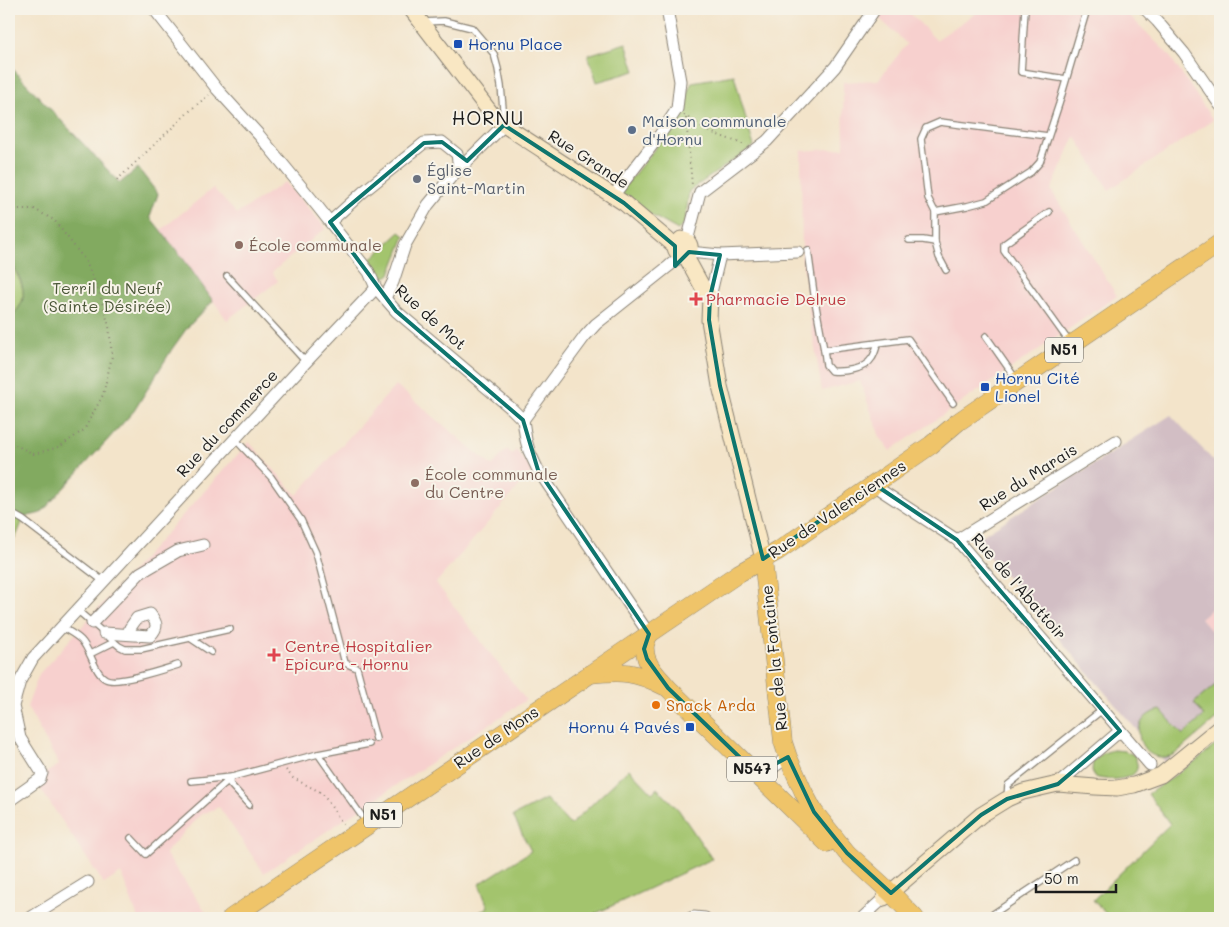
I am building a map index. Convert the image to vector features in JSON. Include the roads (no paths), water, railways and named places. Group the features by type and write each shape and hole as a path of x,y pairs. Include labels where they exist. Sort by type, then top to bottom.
{"main road":[{"name":"Rue de Valenciennes","path":"763,559 931,445 958,422 1220,243"},
{"name":"Rue de Valenciennes","path":"763,559 774,541 924,437 958,422"},
{"name":"Rue de Mons","path":"231,918 739,573 763,559"},
{"name":"Rue de la Fontaine","path":"763,559 783,742 788,757 814,812 847,853 888,895 904,918"},
{"path":"649,634 644,649 647,659 653,670 668,688"},
{"path":"590,674 630,673 648,678 668,688"},
{"name":"N547","path":"668,688 757,774"},
{"name":"Rue de la Fontaine","path":"757,774 836,851 915,918"}],"street":[{"name":"Rue de Mot","path":"154,9 217,89 259,135 330,222 368,272 376,288 396,311 512,408 523,420"},
{"name":"Rue Grande","path":"411,9 491,113 504,125 624,203 684,249 703,288 710,297"},
{"path":"613,196 657,139 681,113 680,81 667,9"},
{"path":"649,634 538,470 527,446 523,420 596,324 669,266 684,249 700,192 767,141 834,67 875,9"},
{"path":"1145,9 1184,53 1220,105"},
{"path":"385,298 393,282 405,245 428,205 451,177 504,125"},
{"path":"330,222 424,143 442,142 457,154 460,168"},
{"path":"684,249 720,255 803,251"},
{"path":"720,255 710,297 709,320 720,386 763,559"},
{"name":"Rue du commerce","path":"103,581 376,288"},
{"name":"Rue du Marais","path":"957,540 1116,441"},
{"path":"874,484 880,475 901,459 905,451"},
{"name":"Rue de l'Abattoir","path":"874,484 957,540 1150,765"},
{"path":"92,623 140,573 178,551 203,545"},
{"path":"9,801 40,779 42,773 20,738 16,722 13,706 20,681 33,658 103,581"},
{"path":"104,633 128,634"},
{"path":"862,918 981,815 1007,799 1023,792 1058,784 1117,790 1134,785 1161,775 1220,727"},
{"path":"1058,784 1120,731"},
{"path":"757,774 771,769 788,757"},
{"path":"30,918 88,882"},
{"path":"691,918 705,918"}],"lane":[{"path":"1026,9 1021,72 1066,79"},
{"path":"935,212 986,201 1031,172 1040,162 1087,9"},
{"path":"421,22 444,21 472,28 494,54 501,86 504,125"},
{"path":"946,270 939,257 935,242 935,212 928,198 921,139 926,128 940,122 1048,136"},
{"path":"1049,212 1004,244 1004,251 1071,345"},
{"path":"909,240 935,242"},
{"path":"803,251 815,300 826,365 831,371 838,372 860,368 871,361 878,343"},
{"path":"227,276 306,362"},
{"path":"986,336 1018,381"},
{"path":"824,350 908,339 953,403"},
{"path":"235,439 272,477 301,520 316,553 346,663 357,668 376,739"},
{"path":"9,512 23,520 103,581"},
{"path":"77,610 114,642 125,649 141,649 230,629"},
{"path":"62,627 82,641 98,672 106,680 116,681 178,665"},
{"path":"190,638 211,652"},
{"path":"90,654 114,642"},
{"path":"1007,799 1008,785 1102,710"},
{"path":"191,781 232,778 318,754 369,744"},
{"path":"318,754 368,825"},
{"path":"232,778 230,784 249,805"},
{"path":"131,838 146,854 232,778"},
{"path":"987,918 1074,860"}],"place":[{"name":"Hornu Place","path":"458,44"},
{"name":"Maison communale d'Hornu","path":"632,130"},
{"name":"Église Saint-Martin","path":"417,179"},
{"name":"École communale","path":"239,245"},
{"name":"Pharmacie Delrue","path":"696,299"},
{"name":"Hornu Cité Lionel","path":"985,387"},
{"name":"École communale du Centre","path":"415,483"},
{"name":"Centre Hospitalier Epicura - Hornu","path":"274,655"},
{"name":"Snack Arda","path":"656,705"},
{"name":"Hornu 4 Pavés","path":"690,727"}],"district":[{"name":"HORNU","path":"488,118"}],"park label":[{"name":"Terril du Neuf (Sainte Désirée)","path":"107,297"}]}
